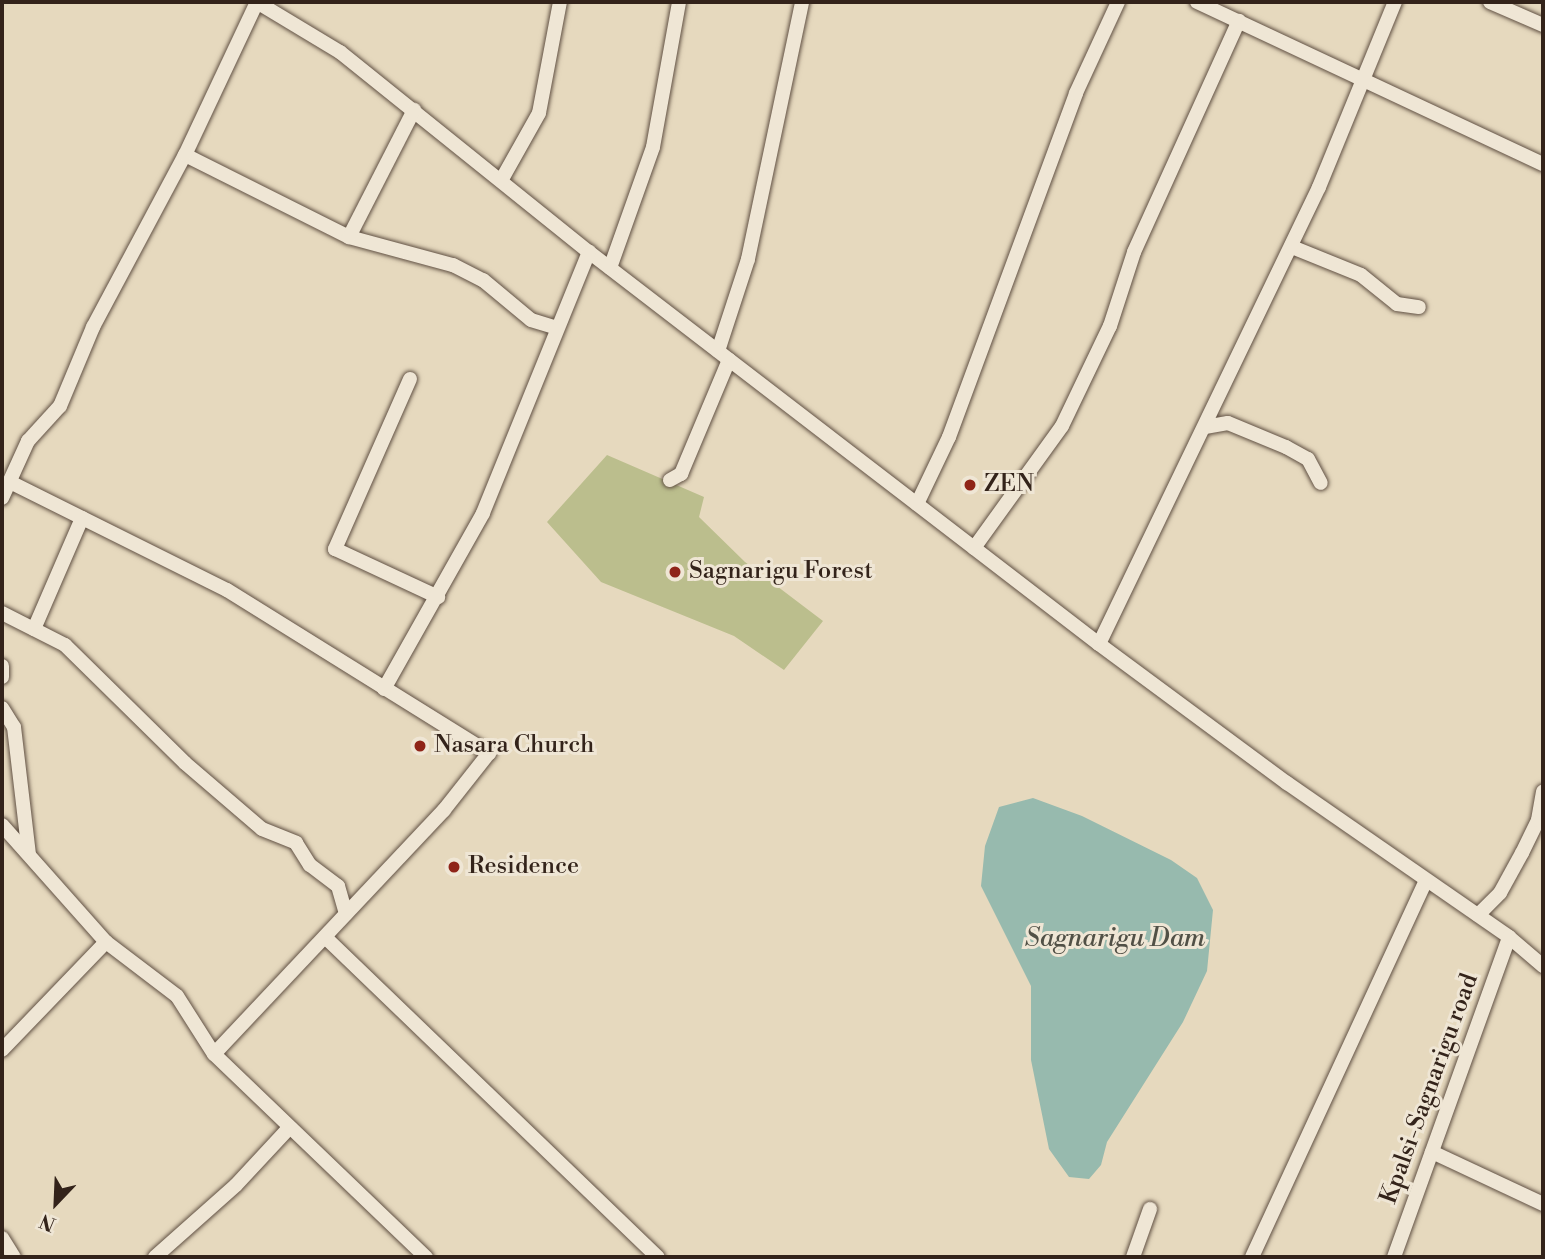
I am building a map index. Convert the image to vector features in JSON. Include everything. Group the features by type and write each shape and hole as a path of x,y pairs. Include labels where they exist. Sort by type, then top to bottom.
{"street":[{"path":"2,498 12,483 28,441 60,406 93,327 185,155 257,2 340,52 589,252 1099,645 1345,823 1509,937 1543,966"},
{"path":"502,180 539,113 560,2"},
{"path":"610,268 653,146 679,2"},
{"path":"670,480 681,474 723,356 748,259 802,2"},
{"path":"917,504 949,437 1076,93 1118,2"},
{"path":"1197,2 1543,163"},
{"path":"1099,645 1292,247 1395,2"},
{"path":"1490,2 1543,25"},
{"path":"974,548 1062,426 1110,326 1135,252 1239,21"},
{"path":"349,237 414,110"},
{"path":"185,155 349,237 453,265 483,280 531,320 557,328"},
{"path":"1292,247 1361,275 1396,304 1419,307"},
{"path":"384,689 483,513 589,252"},
{"path":"410,379 335,549 438,597"},
{"path":"1205,427 1228,423 1286,447 1308,459 1321,483"},
{"path":"12,483 227,590 489,753 444,810 214,1054"},
{"path":"34,629 82,518"},
{"path":"2,613 65,645 185,763 262,829 296,843 310,865 338,886 346,914"},
{"path":"2,666 2,677"},
{"path":"2,708 14,727 29,854"},
{"path":"1478,915 1500,893 1540,822 1543,791"},
{"path":"2,825 106,942 177,996 214,1054 426,1257"},
{"path":"1252,1257 1426,880"},
{"path":"325,937 658,1257"},
{"name":"Kpalsi-Sagnarigu road","path":"1394,1257 1509,937"},
{"path":"2,1050 106,942"},
{"path":"155,1257 236,1185 289,1128"},
{"path":"1432,1152 1543,1205"},
{"path":"1135,1255 1150,1209"},
{"path":"2,1238 15,1257"}],"green space":[{"name":"Sagnarigu Forest","path":"607,455 704,497 699,517 745,562 823,621 784,670 734,636 601,582 547,522"}],"water":[{"name":"Sagnarigu Dam","path":"1033,798 1082,816 1171,860 1197,878 1213,910 1207,971 1183,1022 1107,1142 1101,1165 1089,1179 1069,1177 1049,1149 1031,1060 1031,986 981,886 985,846 999,807"}],"place":[{"name":"ZEN","path":"970,485"},
{"name":"Sagnarigu Forest","path":"675,572"},
{"name":"Nasara Church","path":"420,746"},
{"name":"Residence","path":"454,867"}]}
